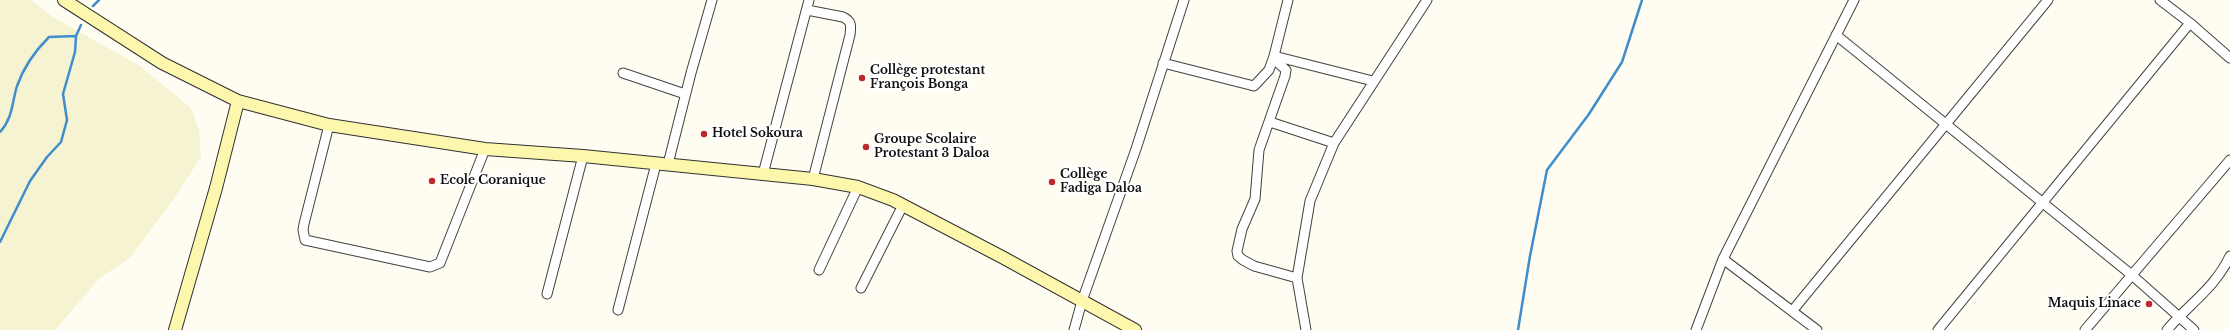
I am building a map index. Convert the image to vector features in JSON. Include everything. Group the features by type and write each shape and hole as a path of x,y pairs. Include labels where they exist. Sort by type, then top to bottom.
{"street":[{"path":"64,0 162,63 238,101 329,125 485,149 583,156 813,179 858,187 903,205 1135,330"},
{"path":"618,310 662,164 685,94 712,0"},
{"path":"763,174 809,0"},
{"path":"1074,330 1082,301 1136,149 1184,0"},
{"path":"1163,62 1254,86 1269,70 1288,0"},
{"path":"1306,330 1297,278 1310,201 1334,143 1427,0"},
{"path":"1696,330 1723,259 1854,0"},
{"path":"1794,310 1945,123 2048,0"},
{"path":"2160,0 2190,23 2230,58"},
{"path":"807,10 843,18 849,20 850,24 850,35 813,179"},
{"path":"1938,330 2190,23"},
{"path":"1836,35 2132,276 2194,330"},
{"path":"1274,56 1373,81"},
{"path":"1274,56 1277,62 1286,70 1270,122 1259,150 1254,199 1242,229 1237,251 1238,256 1254,266 1297,278"},
{"path":"623,73 685,94"},
{"path":"175,330 216,188 238,101"},
{"path":"1270,122 1334,143"},
{"path":"329,125 304,224 303,230 305,240 430,267 440,263 485,149"},
{"path":"548,294 583,156"},
{"path":"2084,330 2132,276 2230,160"},
{"path":"819,270 858,187"},
{"path":"861,288 903,205"},
{"path":"2167,330 2178,317 2210,288 2230,256"},
{"path":"1723,259 1794,310 1817,330"}],"shaded area":[{"path":"0,0 31,0 53,17 140,66 191,108 199,130 201,157 173,200 130,258 99,279 55,330 0,330"}],"waterway":[{"path":"93,6 99,0"},
{"path":"1518,330 1530,256 1547,170 1589,114 1622,62 1642,0"},
{"path":"0,242 30,181 47,157 61,142 67,120 63,94 75,52 76,36 81,25"},
{"path":"0,132 10,116 15,92 20,79 34,54 49,37 76,36"}],"place":[{"name":"Collège protestant François Bonga","path":"862,78"},
{"name":"Hotel Sokoura","path":"704,134"},
{"name":"Groupe Scolaire Protestant 3 Daloa","path":"866,147"},
{"name":"Ecole Coranique","path":"432,181"},
{"name":"Collège Fadiga Daloa","path":"1052,182"},
{"name":"Maquis Linace","path":"2149,304"}]}
